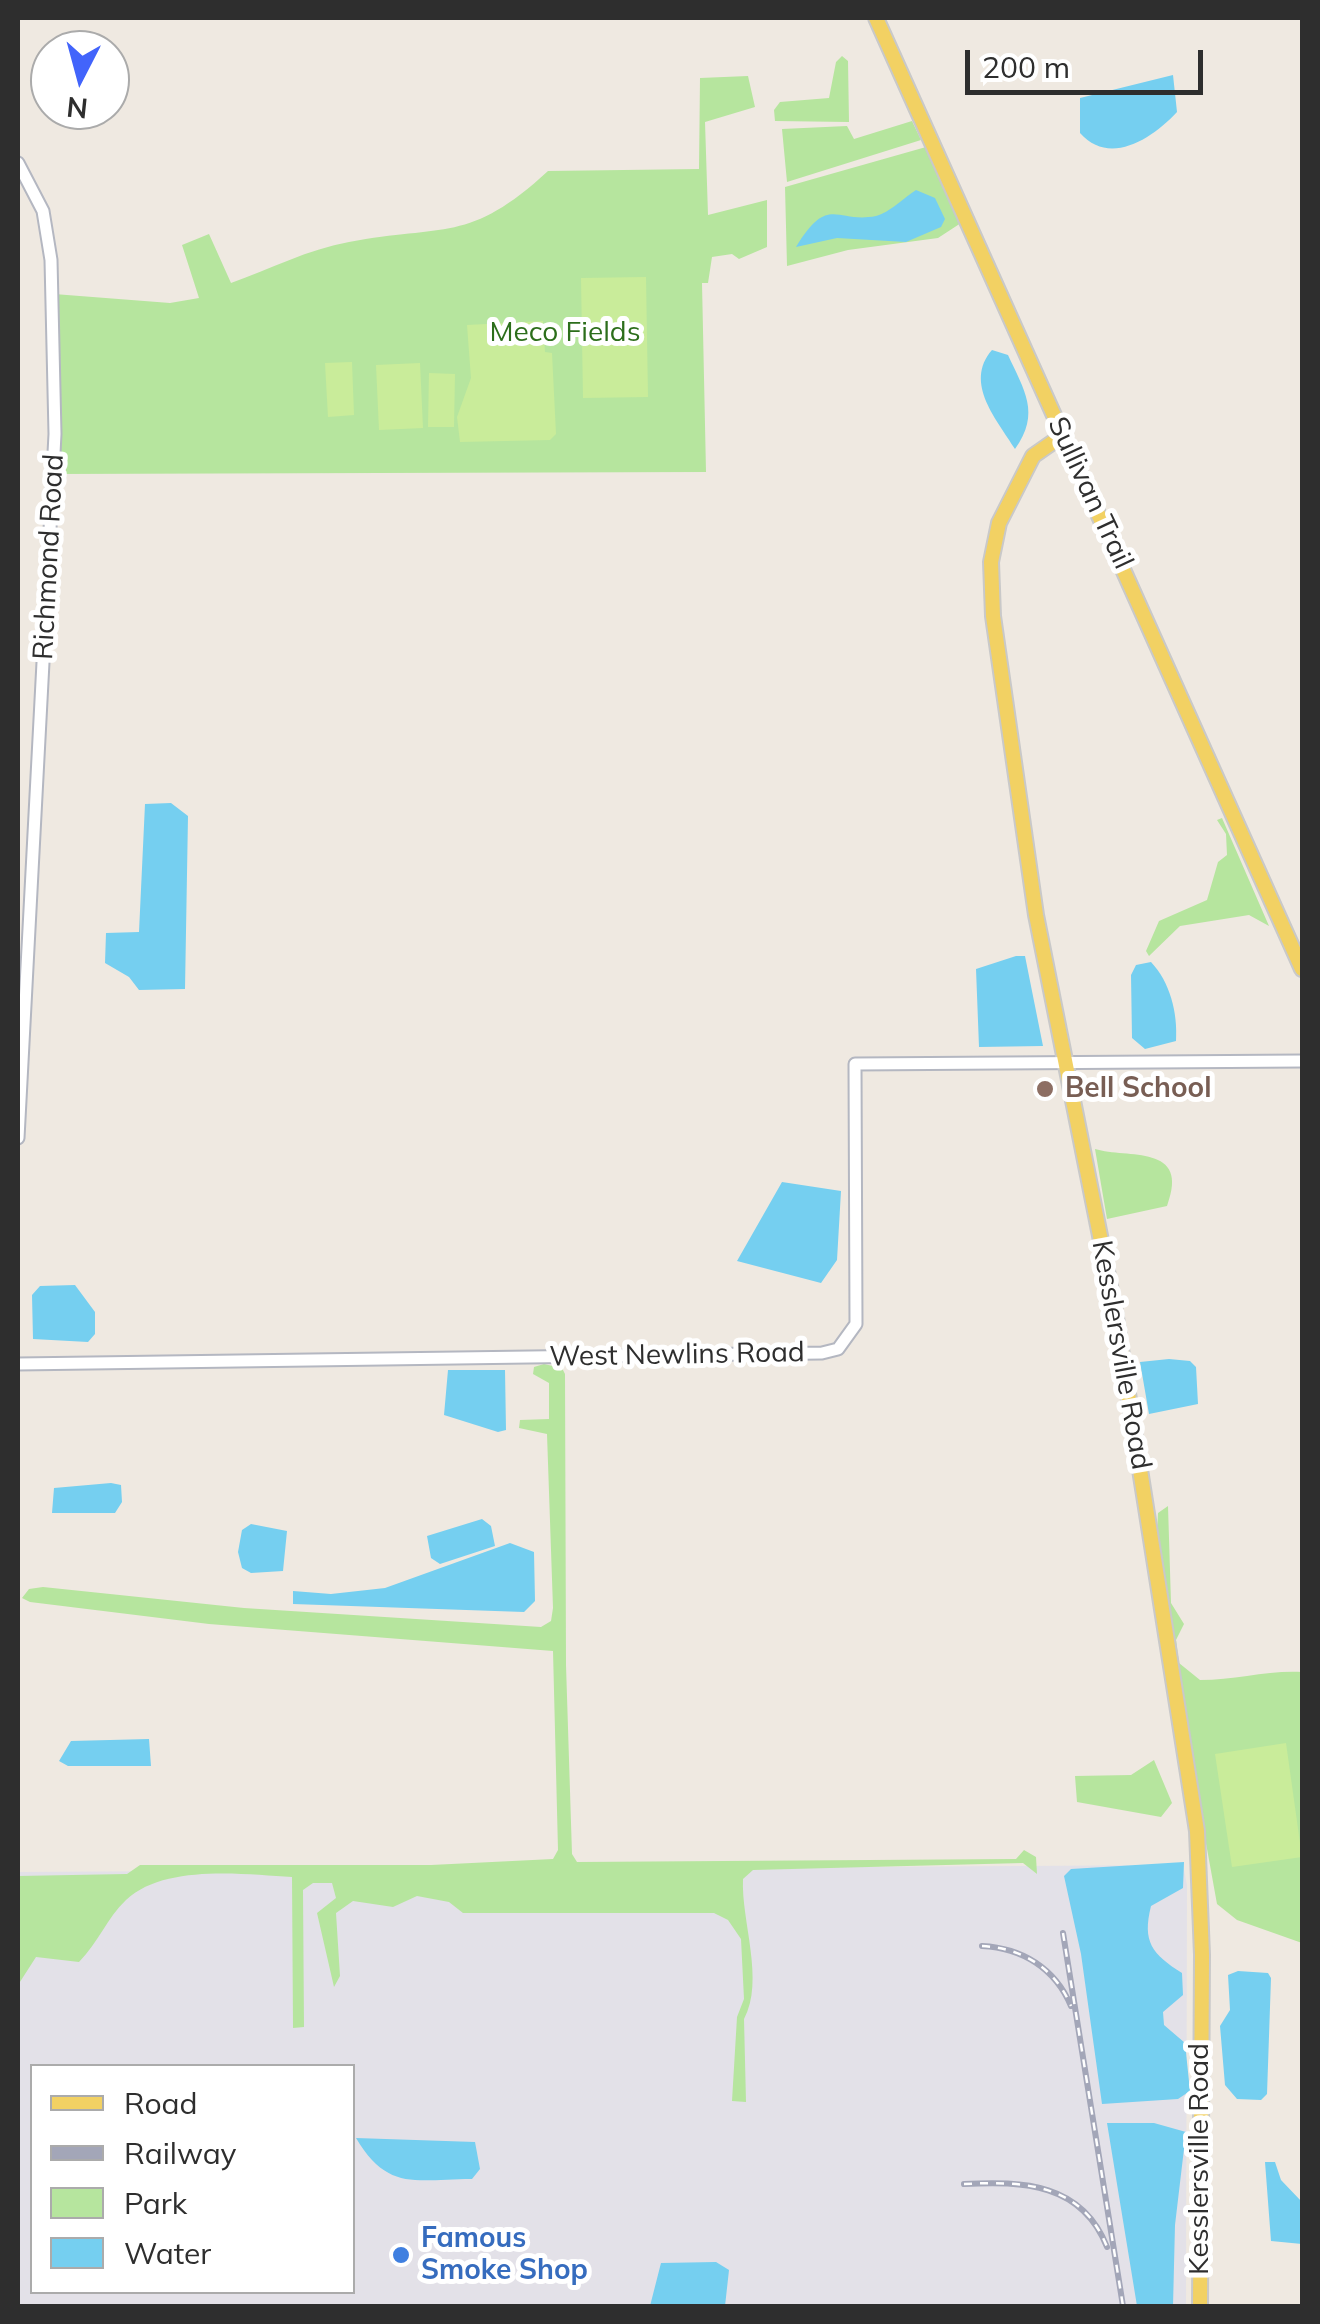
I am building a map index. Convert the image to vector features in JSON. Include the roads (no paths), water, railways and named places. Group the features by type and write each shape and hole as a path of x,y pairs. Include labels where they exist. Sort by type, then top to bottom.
{"main road":[{"name":"Sullivan Trail","path":"876,18 1302,969"},
{"name":"Kesslersville Road","path":"1063,435 1032,456 1004,512 993,547 991,588 1000,689 1024,809 1036,916 1116,1311 1197,1831 1202,1955 1200,2306"}],"street":[{"name":"Richmond Road","path":"18,163 42,212 51,260 56,434 18,1138"},
{"name":"West Newlins Road","path":"18,1364 822,1353 838,1349 856,1324 855,1064 1302,1061"}],"water":[{"path":"1173,75 1177,112 1143,140 1104,148 1080,133 1080,98"},
{"path":"916,190 935,198 945,219 941,227 906,242 837,238 796,247 807,230 825,216 876,216"},
{"path":"992,350 1008,355 1027,402 1027,424 1015,449 982,388 984,363"},
{"path":"171,803 188,816 185,989 139,990 129,977 105,963 106,933 139,932 145,804"},
{"path":"1025,956 1043,1046 979,1047 976,969"},
{"path":"1151,962 1171,999 1176,1041 1145,1049 1132,1038 1131,975 1136,965"},
{"path":"782,1182 841,1191 837,1260 821,1283 737,1261"},
{"path":"75,1285 95,1312 95,1334 88,1342 33,1339 32,1295 40,1286"},
{"path":"1190,1361 1196,1367 1198,1404 1149,1414 1140,1362"},
{"path":"448,1370 505,1370 506,1430 498,1432 444,1415"},
{"path":"121,1485 122,1502 115,1513 52,1513 54,1488"},
{"path":"482,1519 491,1526 495,1546 440,1564 431,1558 427,1536"},
{"path":"251,1524 287,1531 283,1571 251,1573 242,1568 238,1552 242,1530"},
{"path":"510,1543 534,1552 535,1601 524,1612 293,1604 293,1591 331,1594 385,1588"},
{"path":"149,1739 151,1766 68,1766 59,1761 71,1741"},
{"path":"1184,1862 1183,1888 1151,1906 1148,1929 1157,1953 1182,1973 1183,1995 1163,2012 1164,2025 1185,2043 1190,2091 1178,2099 1102,2104 1081,1954 1064,1876 1071,1869"},
{"path":"1238,1971 1268,1973 1271,1978 1267,2094 1261,2100 1237,2099 1225,2085 1220,2026 1230,2010 1228,1975"},
{"path":"1107,2123 1154,2123 1186,2132 1175,2225 1173,2306 1137,2306"},
{"path":"356,2138 475,2142 480,2169 472,2179 405,2179 380,2167"},
{"path":"1265,2162 1275,2162 1281,2180 1302,2202 1302,2244 1271,2241"},
{"path":"716,2262 729,2270 725,2306 650,2306 661,2263"}],"railway":[{"path":"1063,1933 1123,2306"},
{"path":"982,1946 1011,1951 1036,1962 1056,1981 1071,2006"},
{"path":"964,2184 1008,2184 1048,2190 1082,2210 1107,2247"}],"place":[{"name":"Bell School","path":"1045,1089"},
{"name":"Famous Smoke Shop","path":"401,2255"}],"park label":[{"name":"Meco Fields","path":"565,333"}]}
